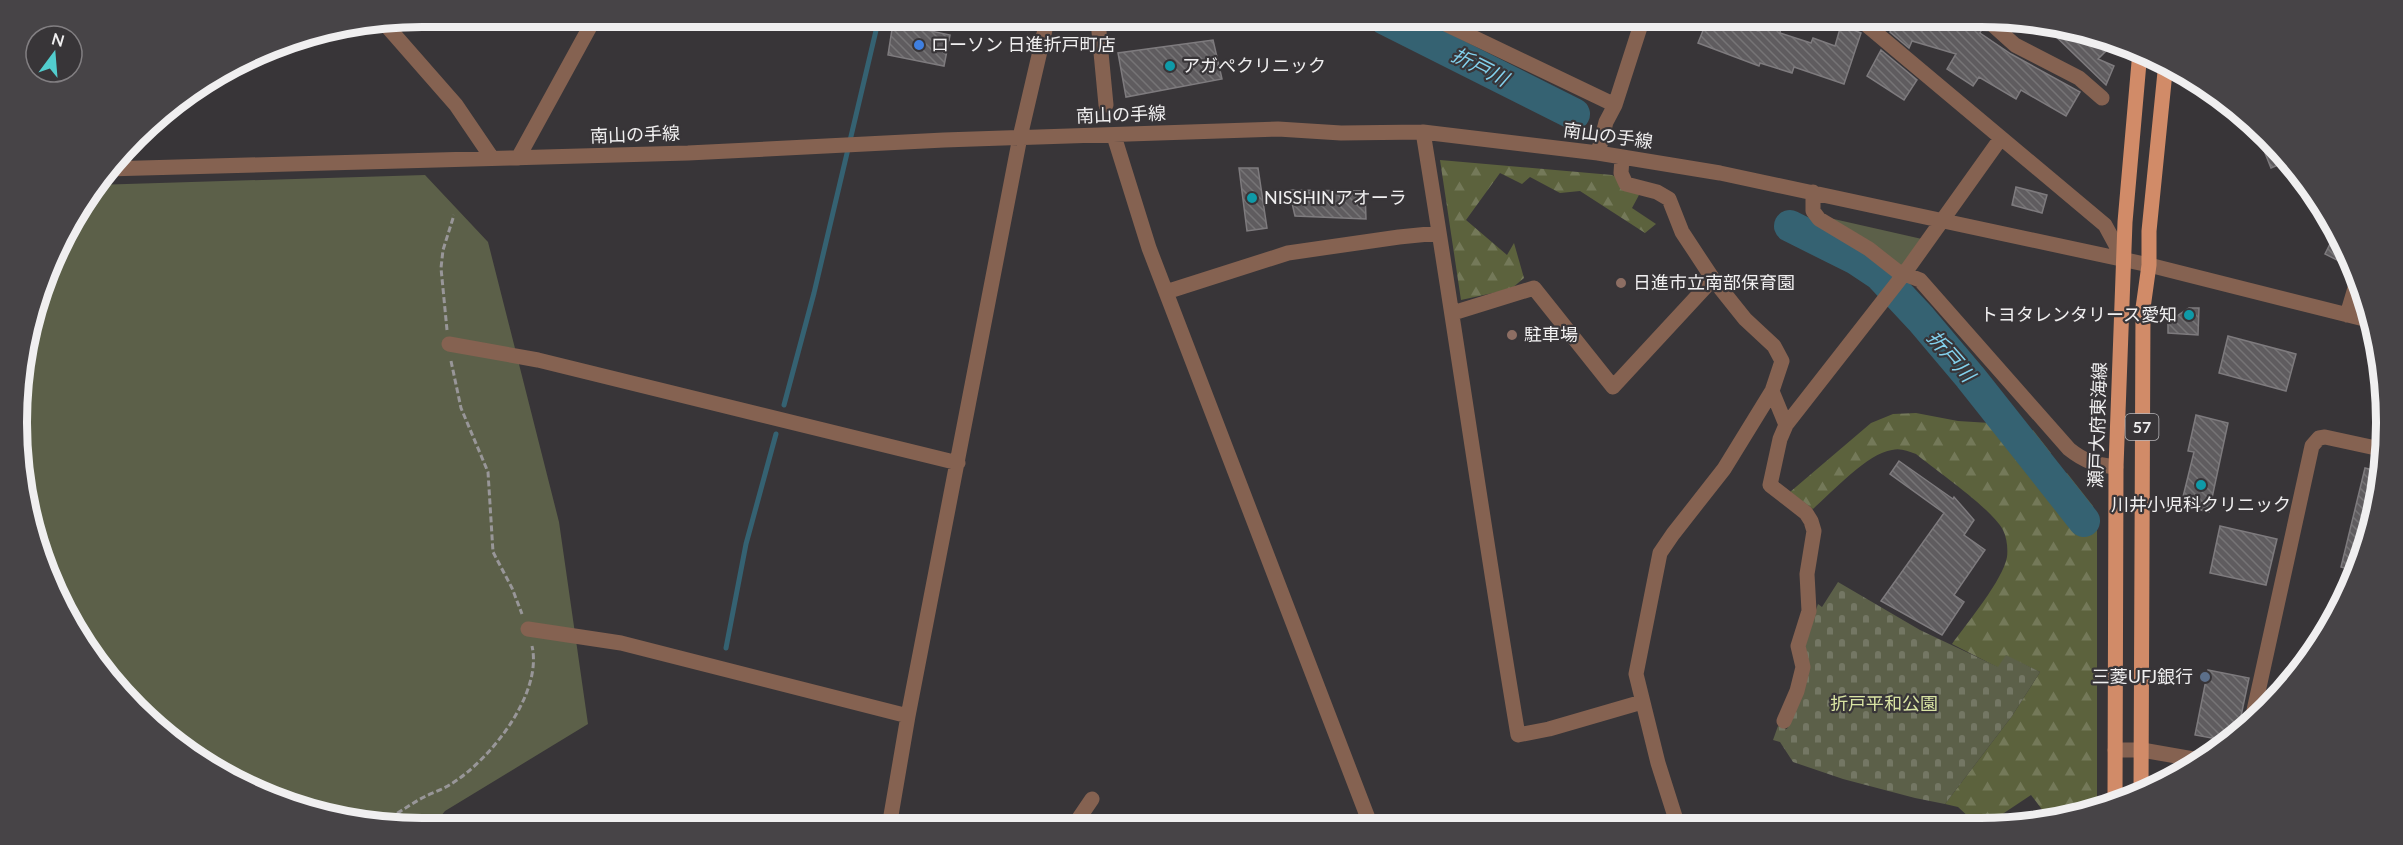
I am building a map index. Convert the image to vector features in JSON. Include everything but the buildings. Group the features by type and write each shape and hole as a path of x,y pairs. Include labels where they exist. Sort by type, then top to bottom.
{"main road":[{"name":"瀬戸大府東海線","path":"2115,794 2116,467 2125,222 2139,60"},
{"name":"57","path":"2141,784 2143,308 2149,265 2149,231 2165,73"}],"street":[{"path":"518,158 590,27"},
{"path":"891,818 908,716 1020,137 1046,27"},
{"path":"1099,27 1106,105"},
{"path":"1452,27 1615,105"},
{"path":"1598,153 1606,122 1615,105 1640,27"},
{"path":"1869,27 2105,225 2124,260"},
{"path":"1996,28 2015,45 2079,78 2102,98"},
{"path":"389,29 456,105 492,158"},
{"name":"南山の手線","path":"120,169 688,153 1020,137 1114,136 1278,129 1341,133 1423,132 1598,153 1720,173 2149,265 2363,319"},
{"path":"1423,132 1518,735 1549,729 1642,702"},
{"path":"1114,136 1149,248 1368,818"},
{"path":"1784,721 1797,691 1803,667 1798,646 1809,611 1807,574 1814,531 1806,513 1770,485 1780,439 1786,425 1902,276 2001,138"},
{"path":"1622,158 1621,173 1626,184 1657,192 1669,199 1682,232 1713,279 1745,319 1774,346 1782,361 1772,391 1724,469 1660,553 1636,674 1658,764 1675,818"},
{"path":"1813,192 1813,211 1819,219 1869,249 1902,276 1920,280 2069,449 2082,459 2096,465 2116,467"},
{"path":"1166,292 1288,253 1439,233"},
{"path":"1453,313 1534,288 1613,387 1713,279"},
{"path":"2347,315 2354,292"},
{"path":"448,344 538,360 958,463"},
{"path":"1772,391 1786,425"},
{"path":"2255,707 2312,446 2319,438 2325,437 2375,448"},
{"path":"528,629 621,643 908,716"},
{"path":"2115,750 2142,750 2189,758"},
{"path":"1079,818 1092,799"}],"path":[{"path":"392,817 451,784 489,752 508,727 523,700 532,675 534,654 528,629 512,588 493,552 488,472 461,408 448,344 441,268 443,250 454,215"}],"green space":[{"path":"1440,160 1612,175 1648,192 1639,195 1632,208 1656,224 1645,233 1580,191 1560,193 1530,177 1522,184 1500,173 1466,220 1507,255 1514,243 1524,278 1511,289 1461,300"},
{"path":"425,175 488,242 559,522 588,724 445,811 439,818 371,815 320,805 295,797 225,765 162,720 125,683 80,620 57,574 40,525 35,500 30,474 27,422 30,371 40,320 48,295 80,225 107,185"},
{"path":"1825,217 1922,239 1902,268"},
{"path":"1933,314 1947,330 1942,334 1928,318"},
{"path":"1961,348 1982,372 1976,377 1957,352"},
{"path":"1997,390 2015,412 2009,417 1991,395"},
{"path":"1916,413 1958,421 1990,423 1997,419 2079,525 2089,519 2097,529 2097,801 2044,813 2031,795 1998,817 1980,818 1970,818 1958,807 1945,804 2012,716 2040,672 2006,656 1999,668 1952,644 1992,589 2004,566 2007,544 2003,530 1988,512 1963,490 1916,454 1901,450 1892,450 1872,458 1813,509 1790,492 1871,423 1893,414"},
{"path":"2033,430 2051,453 2043,459 2025,437"},
{"path":"2067,473 2093,506 2097,529 2058,478"},
{"name":"折戸平和公園","path":"1838,582 1920,630 1998,667 2006,655 2040,672 2012,716 1945,804 1843,779 1793,762 1780,742 1773,740 1778,726 1787,729 1800,692 1804,645 1818,604 1822,607"}],"waterway":[{"path":"784,405 814,293 877,27"},
{"name":"折戸川","path":"1401,27 1574,114"},
{"name":"折戸川","path":"1790,226 1856,259 1880,275 1970,377 2084,521"},
{"path":"726,648 746,544 776,434"}],"place":[{"name":"ローソン 日進折戸町店","path":"919,45"},
{"name":"アガぺクリニック","path":"1170,66"},
{"name":"NISSHINアオーラ","path":"1252,198"},
{"name":"日進市立南部保育園","path":"1621,283"},
{"name":"トヨタレンタリース愛知","path":"2189,315"},
{"name":"駐車場","path":"1512,335"},
{"name":"川井小児科クリニック","path":"2201,485"},
{"name":"三菱UFJ銀行","path":"2205,677"}]}
